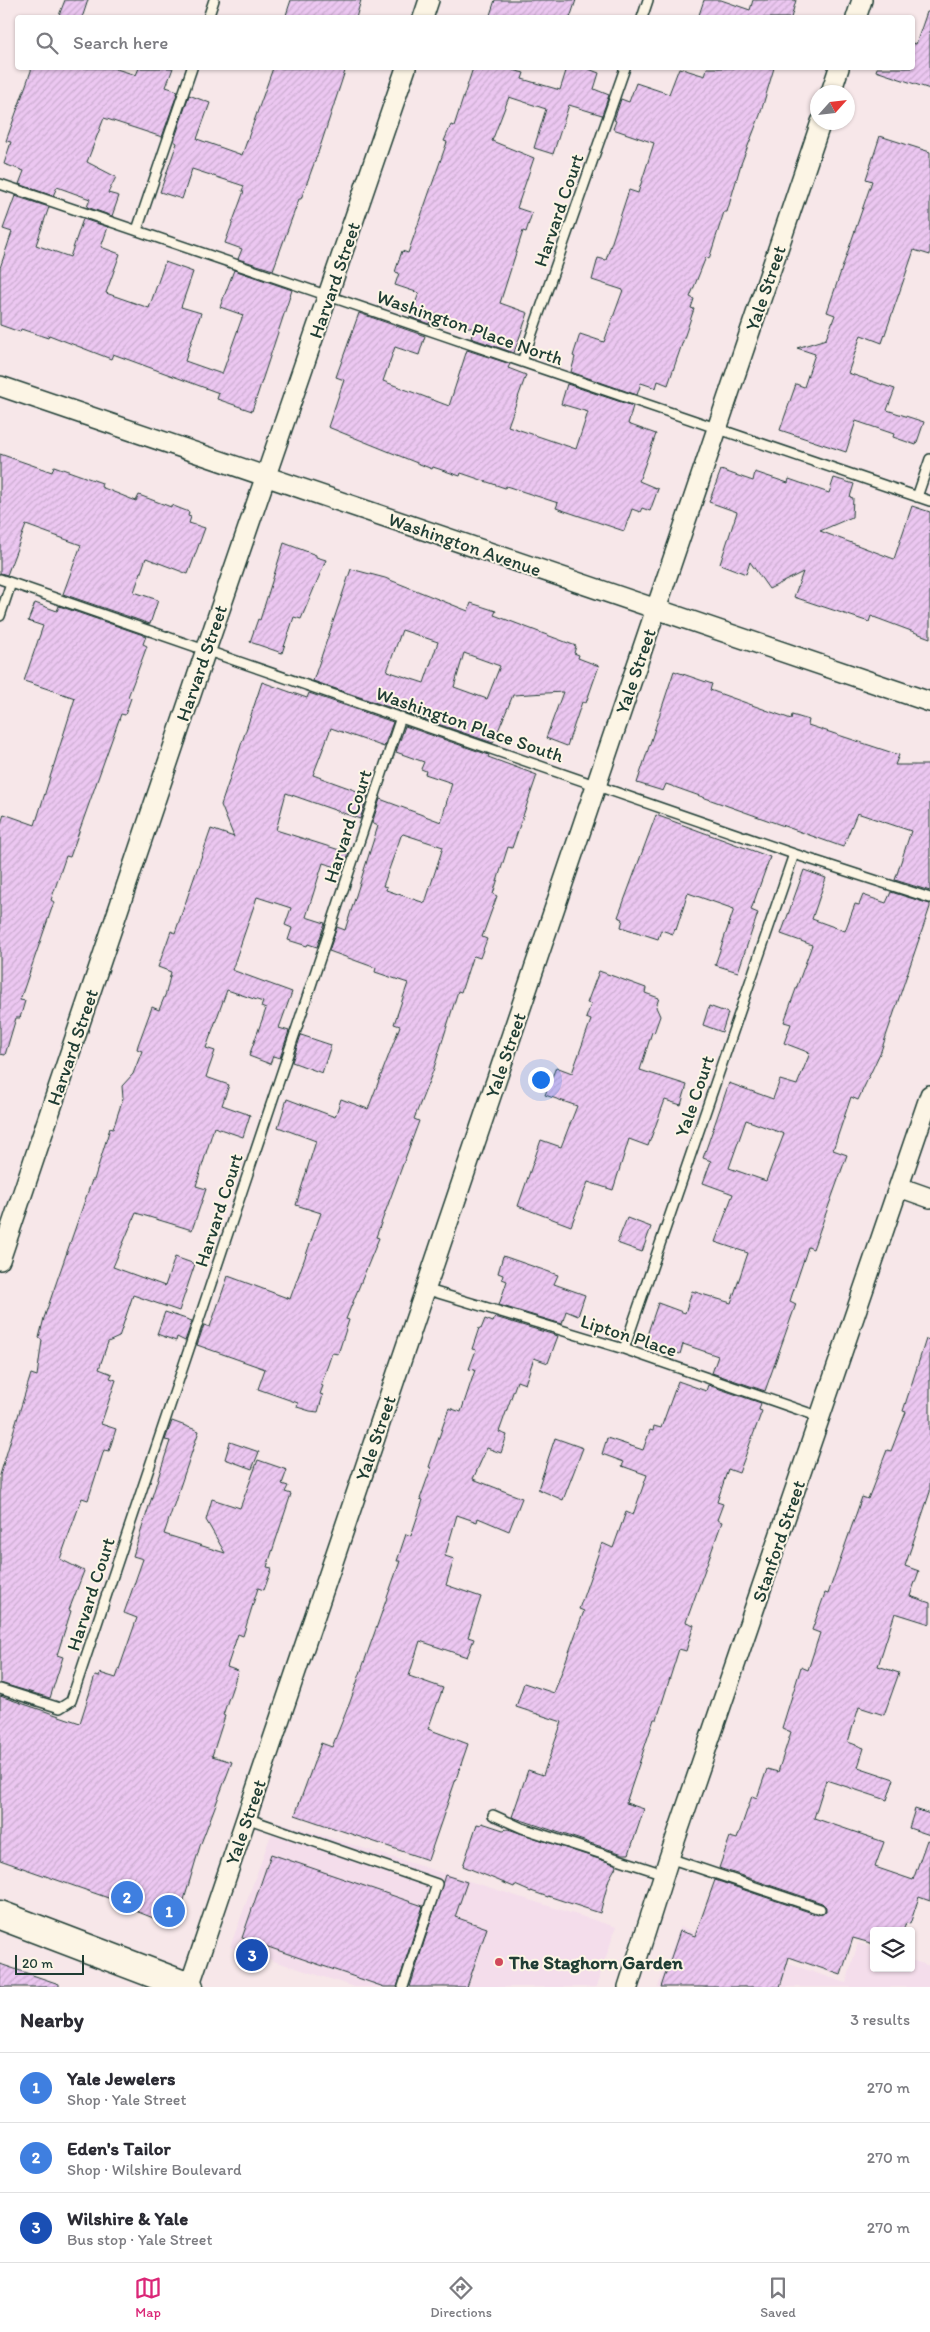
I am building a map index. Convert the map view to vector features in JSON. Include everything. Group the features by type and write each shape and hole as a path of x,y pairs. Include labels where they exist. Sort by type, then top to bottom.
{"main road":[{"path":"0,1915 189,1987"}],"street":[{"path":"425,15 429,0"},
{"path":"857,15 862,0"},
{"name":"Harvard Street","path":"0,1260 265,476 329,296 405,70"},
{"path":"833,85 838,70"},
{"name":"Yale Street","path":"189,1987 818,130"},
{"name":"Washington Avenue","path":"0,386 930,702"},
{"name":"Stanford Street","path":"628,1987 667,1866 930,1095"},
{"path":"899,1187 930,1198"}],"lane":[{"path":"209,15 214,0"},
{"path":"643,15 648,0"},
{"path":"137,230 191,70"},
{"name":"Harvard Court","path":"522,362 624,70"},
{"name":"Washington Place North","path":"0,184 930,501"},
{"path":"917,497 930,459"},
{"name":"Washington Place South","path":"0,579 794,854 930,898"},
{"path":"0,616 11,583"},
{"name":"Harvard Court","path":"0,1689 60,1708 71,1701 401,717"},
{"name":"Yale Court","path":"624,1349 794,854"},
{"name":"Lipton Place","path":"425,1289 624,1349 820,1418"},
{"path":"493,1815 522,1828 820,1908"},
{"path":"246,1818 437,1884 403,1987"}],"shaded area":[{"path":"276,1821 616,1927 596,1987 355,1987 230,1947"},
{"path":"680,1927 846,1983 858,1943 870,1947 870,1972 915,1972 915,1961 930,1966 930,1987 658,1987"}],"building":[{"path":"65,0 88,0 83,15 59,15"},
{"path":"291,0 361,0 357,15 286,15"},
{"path":"495,0 576,0 571,15 490,15"},
{"path":"704,0 721,0 750,10 753,0 796,0 792,15 699,15"},
{"path":"927,12 930,12 930,89 876,71 915,70 916,44"},
{"path":"31,70 120,70 136,75 138,70 172,70 166,87 178,91 162,137 104,118 87,162 116,177 108,193 119,196 112,216 87,207 90,199 57,187 53,196 19,184 24,171 4,164 11,142 6,141"},
{"path":"272,70 345,70 319,150 273,270 238,259 242,249 225,243 244,191 242,191 244,186 192,169 182,199 160,192 177,143 174,141 189,95 210,103 197,139 242,155"},
{"path":"472,70 513,70 524,73 522,79 560,90 566,70 591,70 599,73 594,89 609,95 602,115 569,105 553,154 534,148 546,109 509,97 492,141 534,158 517,208 532,213 526,232 523,231 500,303 528,313 514,353 471,338 474,329 433,314 429,324 410,317 419,293 395,285 399,273 395,272 402,251 408,253 447,142 444,141 451,125 454,126"},
{"path":"678,70 686,70 705,76 706,70 773,70 760,115 741,164 727,212 724,212 709,259 706,257 690,297 694,299 691,308 694,309 668,385 658,381 656,388 641,383 637,395 571,372 575,357 573,356 580,334 604,342 623,290 592,280 598,258 606,260 629,190 638,193 654,143 613,129 621,99 629,102 636,83 669,94"},
{"path":"880,136 930,152 930,255 914,250 882,343 861,335 848,373 895,389 887,410 924,422 916,445 893,437 894,434 856,421 846,452 780,430 796,384 804,387 815,354 797,348 826,339 835,315 827,312 872,181 866,179"},
{"path":"15,196 49,207 36,245 70,257 83,219 108,227 101,247 120,254 106,293 149,308 165,262 193,272 181,307 201,313 185,361 222,374 243,315 220,307 234,270 292,290 252,411 217,399 219,393 113,354 111,359 49,335 48,338 21,329 20,332 0,325 0,268 12,232 3,229"},
{"path":"359,313 425,336 419,355 395,347 383,381 449,406 467,350 510,364 508,368 526,375 508,426 576,449 588,412 561,404 567,384 633,406 628,424 656,434 639,481 658,489 650,511 642,508 640,512 632,509 624,531 556,508 558,503 506,486 505,488 461,473 460,476 433,467 432,469 328,427 344,380 336,377"},
{"path":"0,454 52,472 54,466 102,483 101,487 136,501 139,495 171,507 171,505 189,512 188,516 191,517 189,523 205,528 188,574 146,558 134,592 158,600 150,624 63,594 81,545 26,525 7,575 0,573"},
{"path":"721,470 753,481 755,472 788,483 789,479 829,493 834,478 854,484 850,497 853,498 852,517 820,531 894,559 912,506 930,512 930,638 871,616 869,622 794,597 803,572 769,589 750,562 746,574 720,564 737,512 709,502"},
{"path":"284,543 326,560 301,619 294,617 282,653 250,642 258,619 260,620"},
{"path":"351,569 385,578 468,611 471,603 496,611 494,615 576,646 574,653 579,655 578,658 599,666 586,703 582,702 567,746 546,738 563,692 513,695 493,743 313,681","holes":["402,630 438,642 424,683 387,671","464,653 500,666 487,699 454,687"]},
{"path":"35,603 57,611 59,606 146,636 143,644 147,646 128,697 131,698 125,715 121,714 70,857 66,856 51,900 54,902 20,1000 25,1001 20,1018 16,1018 5,1055 0,1054 0,827 4,814 35,825 75,698 24,681 43,626 28,621"},
{"path":"674,671 712,684 710,690 791,719 792,715 809,720 808,725 899,755 895,765 930,765 930,891 895,880 911,831 857,813 843,847 666,784 663,791 637,783"},
{"path":"262,682 307,698 309,693 393,722 384,747 331,728 313,775 368,795 360,819 286,793 276,830 349,853 343,869 323,863 306,917 325,923 317,947 288,940 292,928 285,925 291,908 257,897 232,970 292,992 279,1028 289,1031 280,1058 273,1056 270,1064 249,1056 266,1009 261,1007 263,1002 227,990 206,1048 215,1051 206,1077 229,1085 222,1105 250,1115 243,1137 214,1127 196,1186 206,1189 192,1230 136,1213 113,1267 165,1286 175,1257 195,1264 179,1311 133,1295 119,1337 108,1342 99,1369 112,1374 110,1378 116,1380 101,1424 116,1429 109,1451 104,1450 88,1500 82,1498 60,1559 84,1571 69,1610 71,1611 57,1655 63,1657 50,1698 0,1683 0,1475 31,1374 37,1376 42,1340 39,1338 44,1318 92,1180 94,1180 110,1128 113,1129 123,1098 122,1086 133,1074 142,1051 137,1049 152,1007 159,1010 166,993 171,972 158,967 171,931 175,933 211,829 234,837 221,805"},
{"path":"405,726 489,755 488,757 537,775 512,848 508,847 493,894 497,896 482,937 487,939 480,958 474,956 472,958 461,992 458,991 433,1071 414,1119 419,1121 376,1237 379,1238 346,1319 349,1320 338,1354 332,1353 321,1385 323,1386 320,1394 323,1395 318,1412 297,1407 298,1403 258,1389 265,1369 197,1345 204,1325 210,1327 228,1276 290,1299 321,1213 296,1205 316,1141 278,1127 287,1099 335,1117 341,1099 368,1109 400,1026 394,1024 408,983 375,972 376,968 329,951 337,927 345,930 378,826 372,823 380,799 441,822 452,783 425,774 426,771 421,769 424,762 396,752","holes":["403,834 443,847 425,903 386,890 387,887 383,886"]},
{"path":"656,815 770,857 751,910 758,913 738,972 715,965 734,909 688,893 673,934 661,930 658,939 621,927 623,919 618,917"},
{"path":"804,870 826,878 812,919 845,931 855,904 859,905 863,895 886,903 891,892 930,904 881,1051 858,1100 851,1097 833,1150 847,1155 813,1249 808,1247 790,1301 796,1304 765,1391 712,1373 718,1356 683,1344 680,1354 645,1341 658,1303 685,1313 692,1291 731,1303 748,1253 715,1242 733,1194 703,1183 711,1161 703,1158 729,1083 773,1099 780,1080 797,1085 810,1053 784,1043 791,1024 784,1022 812,945 781,934","holes":["746,1120 784,1134 766,1181 729,1168"]},
{"path":"599,971 646,988 645,993 659,998 656,1007 660,1016 654,1033 652,1032 640,1070 687,1085 681,1105 665,1100 648,1146 629,1139 613,1190 588,1182 571,1226 518,1206 541,1140 561,1147 577,1106 545,1095 556,1067 572,1073 591,1020 586,1018 591,1004 587,1003"},
{"path":"709,1006 728,1013 722,1032 703,1025"},
{"path":"301,1035 331,1045 322,1073 292,1062"},
{"path":"627,1218 651,1227 642,1252 617,1243"},
{"path":"503,1256 558,1275 554,1284 585,1295 578,1316 566,1311 562,1324 499,1305 507,1281 502,1279 503,1275 498,1273"},
{"path":"165,1312 192,1321 185,1341 177,1337 176,1341 157,1334"},
{"path":"495,1317 558,1336 548,1363 534,1358 525,1384 517,1381 499,1432 507,1435 501,1453 487,1448 473,1479 522,1498 509,1531 478,1518 477,1522 457,1515 445,1556 454,1559 446,1585 481,1597 468,1637 474,1639 467,1657 420,1641 409,1676 443,1688 428,1729 468,1744 428,1860 295,1815 321,1743 332,1747 350,1702 400,1561 397,1561 406,1534 411,1536 423,1500 420,1499 431,1468 429,1467 449,1408 461,1412 475,1370 469,1369 476,1350 472,1349 479,1328 481,1329 485,1319 493,1322"},
{"path":"926,1339 930,1340 930,1492 905,1566 919,1571 910,1596 930,1603 930,1624 895,1613 878,1666 899,1673 884,1715 859,1707 848,1742 864,1748 858,1767 894,1779 887,1800 826,1780 814,1818 884,1842 875,1867 913,1880 927,1840 930,1841 930,1901 919,1897 910,1924 906,1923 904,1927 870,1927 870,1943 853,1938 841,1975 789,1957 780,1987 661,1987 680,1931 695,1936 715,1880 818,1915 826,1911 826,1907 822,1903 719,1868 730,1837 737,1839 752,1796 757,1798 767,1769 778,1772 791,1732 782,1728 801,1667 808,1670 820,1633 812,1630 825,1593 828,1594 862,1497 868,1499 887,1450 891,1451 906,1412 903,1411"},
{"path":"678,1381 706,1391 708,1385 761,1403 759,1410 762,1411 739,1473 728,1469 717,1502 723,1504 717,1520 722,1522 686,1622 694,1625 686,1651 679,1649 657,1719 654,1719 626,1803 644,1809 629,1854 623,1854 512,1817 528,1770 543,1775 562,1722 516,1707 524,1683 554,1693 584,1611 579,1609 602,1543 613,1548 626,1512 633,1515 647,1475 622,1466 624,1462 602,1454 607,1438 643,1450 650,1430 653,1431 654,1426 661,1428"},
{"path":"172,1421 199,1431 164,1534 225,1553 206,1520 212,1499 240,1508 258,1460 287,1470 282,1484 288,1486 285,1492 291,1494 267,1567 272,1568 264,1590 258,1588 243,1636 238,1634 227,1667 238,1671 212,1756 232,1762 200,1846 176,1927 113,1902 114,1900 0,1860 0,1696 80,1723 95,1676 99,1677 100,1673 116,1678 137,1618 124,1613 143,1559 133,1556 170,1441 165,1440"},
{"path":"555,1438 583,1448 563,1500 538,1489"},
{"path":"230,1442 259,1452 252,1469 225,1459"},
{"path":"915,1809 930,1814 930,1835 909,1828"},
{"path":"482,1823 503,1830 508,1829 617,1865 609,1879 600,1913 531,1892 515,1885 514,1887 463,1866 477,1824 481,1825"},
{"path":"271,1854 423,1906 397,1987 384,1987 242,1938"},
{"path":"445,1875 467,1882 455,1917 487,1928 467,1987 410,1987"},
{"path":"0,1964 59,1984 59,1987 0,1987"}],"place":[{"name":"Eden's Tailor","path":"127,1897"},
{"name":"Yale Jewelers","path":"169,1911"},
{"name":"Wilshire & Yale","path":"252,1955"},
{"name":"The Staghorn Garden","path":"499,1962"}]}
